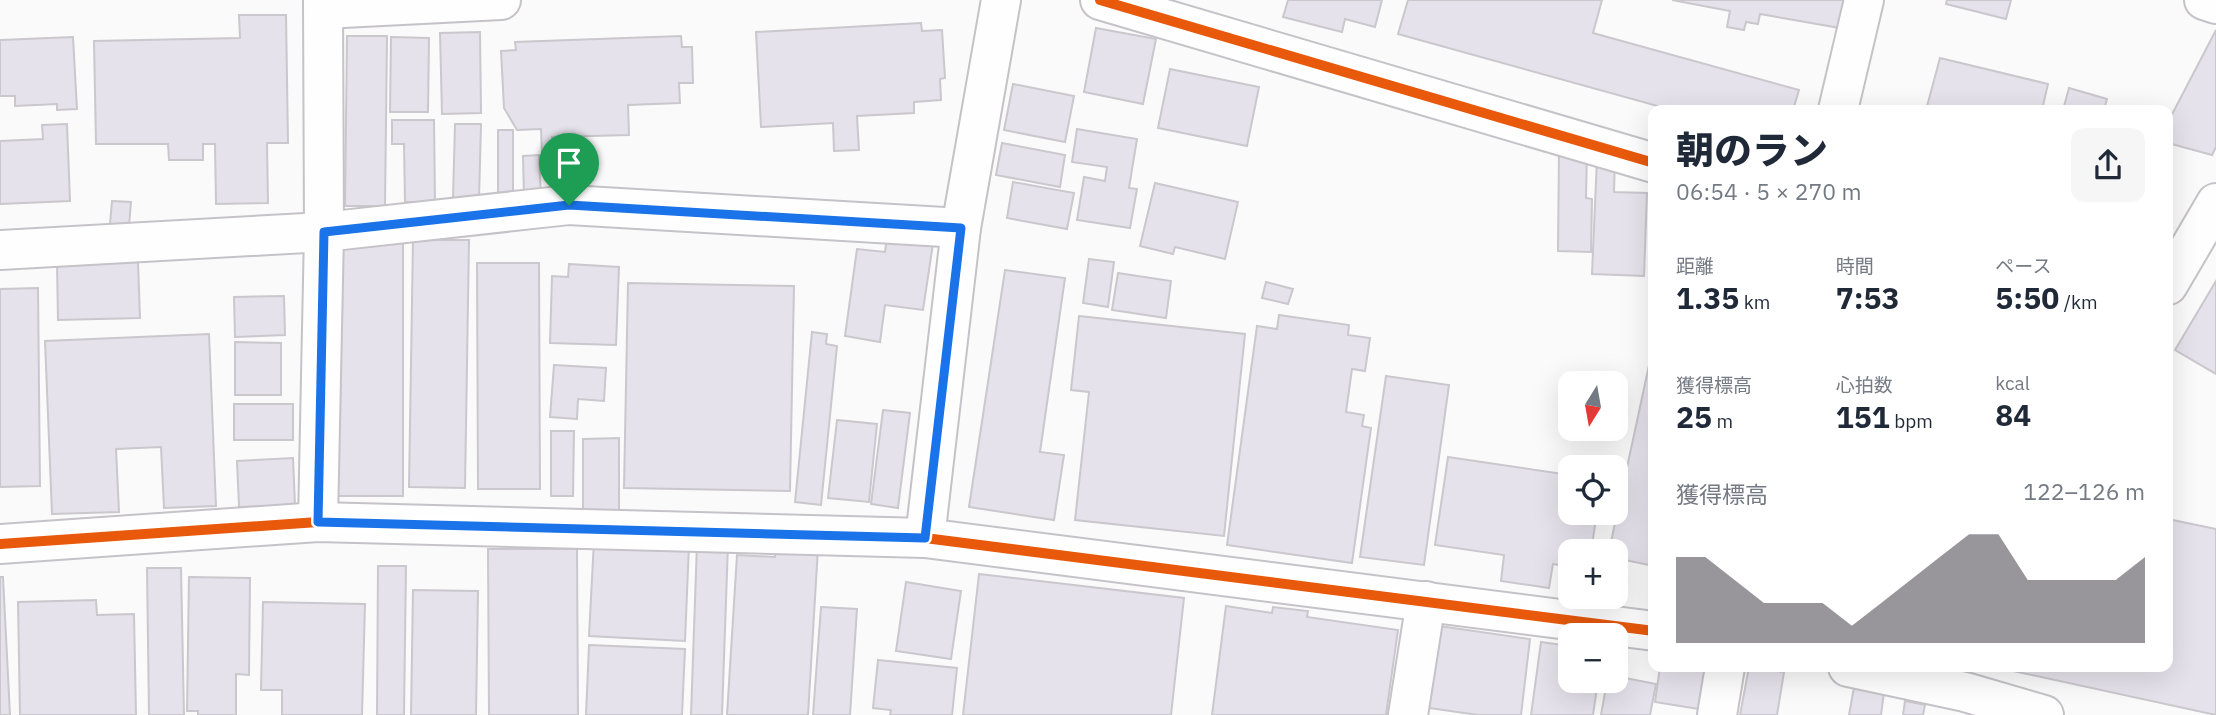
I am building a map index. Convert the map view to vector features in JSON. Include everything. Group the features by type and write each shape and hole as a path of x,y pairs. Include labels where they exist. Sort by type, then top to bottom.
{"street":[{"path":"318,522 324,232 323,5 501,0"},
{"path":"925,538 961,228 1001,0"},
{"path":"1100,0 1648,161"},
{"path":"1839,105 1864,0"},
{"path":"2204,0 2216,4"},
{"path":"2173,276 2216,203"},
{"path":"0,250 324,232 569,205 961,228"},
{"path":"0,544 318,522 925,538 1648,630"},
{"path":"1408,715 1426,601"},
{"path":"1717,715 1724,672"},
{"path":"1871,672 1965,692 2044,715"}],"building":[{"path":"1288,0 1382,0 1375,27 1345,19 1342,32 1283,17"},
{"path":"1408,0 1602,0 1593,33 1799,90 1794,105 1654,105 1398,34"},
{"path":"1672,0 1846,0 1840,28 1760,14 1758,24 1746,22 1744,30 1727,27 1730,11"},
{"path":"1947,0 2011,0 2006,19 1946,4"},
{"path":"239,15 286,15 288,143 267,143 268,203 216,204 215,144 203,144 203,160 169,160 168,144 96,144 94,41 240,38"},
{"path":"921,23 922,31 942,30 945,78 940,79 941,100 914,102 914,113 857,116 859,150 834,151 833,123 761,127 756,32"},
{"path":"1096,28 1156,39 1143,104 1084,92"},
{"path":"2216,30 2216,147 2212,155 2173,144 2173,112"},
{"path":"480,32 481,113 442,114 440,33"},
{"path":"347,36 387,36 385,206 345,206"},
{"path":"681,36 682,47 692,47 693,83 679,83 680,103 628,105 629,135 552,137 552,153 542,154 541,129 517,130 504,108 501,51 516,50 515,42"},
{"path":"73,37 77,109 57,110 57,104 15,106 15,96 0,96 0,40"},
{"path":"391,37 429,38 428,112 390,112"},
{"path":"1940,58 2048,84 2043,105 1927,105"},
{"path":"1170,69 1259,87 1247,146 1158,128"},
{"path":"1013,84 1074,96 1065,142 1004,130"},
{"path":"2069,88 2107,99 2105,105 2064,105"},
{"path":"392,120 434,120 435,202 405,202 404,144 392,144"},
{"path":"67,124 70,201 0,204 0,141 43,139 42,125"},
{"path":"455,124 481,124 479,200 453,199"},
{"path":"1077,129 1137,139 1129,188 1137,189 1130,228 1077,220 1084,177 1105,181 1107,167 1072,162"},
{"path":"498,130 513,130 513,200 498,200"},
{"path":"1002,143 1065,155 1060,187 996,175"},
{"path":"1559,150 1587,150 1586,198 1592,199 1591,252 1558,251"},
{"path":"539,155 541,198 524,198 523,156"},
{"path":"1597,158 1615,158 1614,192 1647,193 1644,276 1592,274"},
{"path":"1013,182 1074,193 1067,229 1007,218"},
{"path":"1155,183 1238,202 1225,259 1175,247 1173,254 1140,246"},
{"path":"112,201 131,202 129,226 110,224"},
{"path":"888,230 934,237 923,310 885,305 880,342 845,336 857,249 885,252"},
{"path":"339,235 403,235 403,496 338,496"},
{"path":"413,240 469,240 465,488 409,487"},
{"path":"1089,259 1114,262 1108,307 1083,303"},
{"path":"138,262 140,318 58,320 57,264"},
{"path":"477,263 539,263 540,489 478,489"},
{"path":"569,264 619,267 616,345 550,343 552,276 568,277"},
{"path":"1005,270 1065,278 1040,452 1064,455 1054,520 969,507"},
{"path":"1118,273 1171,281 1166,318 1112,310"},
{"path":"2216,281 2216,374 2175,350"},
{"path":"1266,282 1293,289 1288,304 1262,298"},
{"path":"628,283 794,286 790,491 624,488"},
{"path":"38,288 40,486 0,487 0,289"},
{"path":"284,296 285,335 235,337 234,297"},
{"path":"1279,315 1349,325 1348,335 1370,338 1365,371 1352,369 1346,412 1364,415 1362,426 1371,428 1352,563 1227,545 1257,326 1277,329"},
{"path":"1079,316 1245,334 1224,536 1075,520 1089,392 1071,390"},
{"path":"812,332 827,334 826,344 837,346 821,505 795,502"},
{"path":"209,334 216,506 164,508 161,447 116,449 119,512 52,514 45,341"},
{"path":"235,342 281,343 281,395 235,395"},
{"path":"554,365 606,368 604,401 578,399 577,419 550,417"},
{"path":"1648,370 1648,565 1628,561 1628,539 1612,539 1615,525 1628,525 1628,463"},
{"path":"1386,376 1449,385 1424,565 1360,557"},
{"path":"234,404 293,404 293,440 234,440"},
{"path":"883,410 910,413 898,508 871,504"},
{"path":"837,420 877,424 869,502 828,498"},
{"path":"551,431 574,431 573,496 551,496"},
{"path":"619,438 619,520 583,520 583,439"},
{"path":"1448,457 1558,473 1558,525 1595,525 1593,539 1558,539 1558,565 1553,564 1549,588 1501,581 1504,555 1435,545"},
{"path":"293,458 295,505 239,507 237,461"},
{"path":"2173,520 2216,529 2216,715 2018,672 2173,672"},
{"path":"594,540 689,545 685,641 589,636"},
{"path":"697,543 728,544 722,715 691,715"},
{"path":"776,546 818,548 808,715 727,715 737,555 775,557"},
{"path":"488,549 577,549 578,715 489,715"},
{"path":"378,566 406,566 404,715 377,715"},
{"path":"147,568 181,568 184,715 149,715"},
{"path":"979,574 1184,598 1171,715 963,715"},
{"path":"0,577 3,577 10,715 0,715"},
{"path":"189,577 250,578 249,675 236,674 236,715 198,715 198,711 187,711"},
{"path":"906,582 961,591 951,659 896,651"},
{"path":"413,590 478,591 476,715 411,715"},
{"path":"96,600 97,615 134,614 136,715 20,715 18,602"},
{"path":"263,602 365,604 362,715 282,715 282,690 261,690"},
{"path":"1226,606 1272,613 1273,607 1308,611 1307,617 1398,630 1386,715 1212,715"},
{"path":"821,607 857,609 850,715 813,715"},
{"path":"1439,626 1530,639 1521,715 1478,715 1429,708"},
{"path":"1541,642 1558,644 1558,693 1596,693 1593,715 1531,715"},
{"path":"589,645 685,649 682,715 586,715"},
{"path":"878,660 957,668 952,715 890,715 891,710 873,708"},
{"path":"1659,672 1704,672 1699,709 1655,702"},
{"path":"1748,672 1784,672 1777,715 1740,715"},
{"path":"1628,679 1656,684 1650,715 1601,715 1605,693 1628,693"},
{"path":"1854,687 1884,692 1881,715 1849,715"},
{"path":"1905,701 1925,705 1923,715 1903,715"}],"cycle path":[{"path":"1100,0 1648,161"},
{"path":"0,544 318,522 925,538 1648,630"}],"route":[{"path":"569,205 961,228 925,538 318,522 324,232 569,205"}]}
